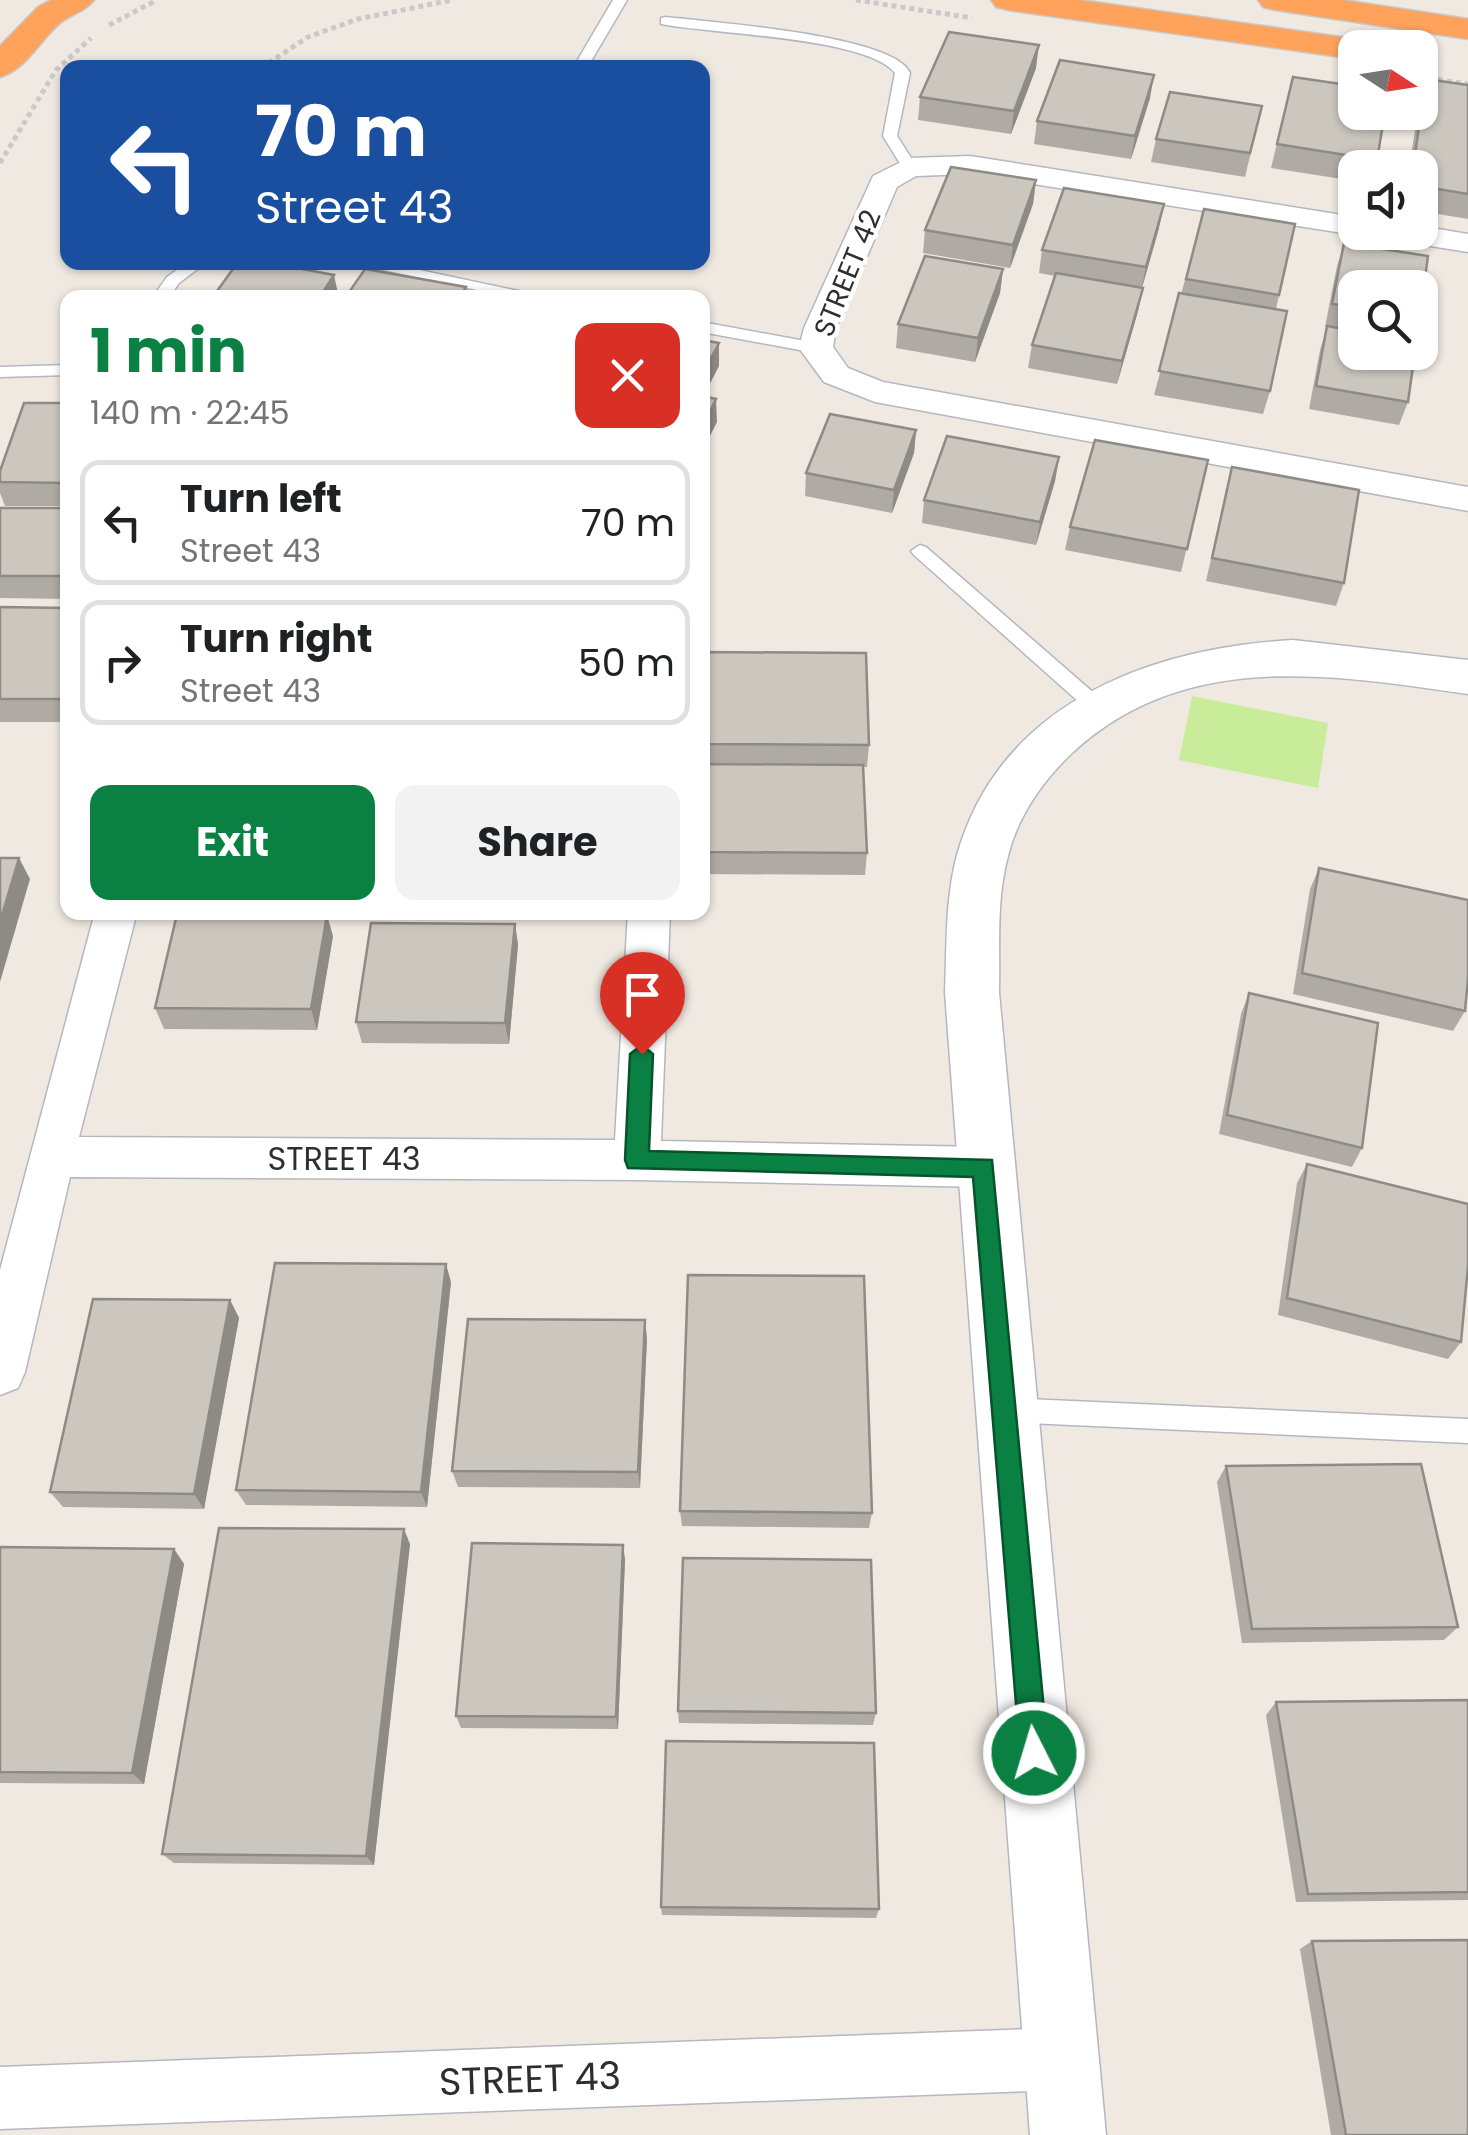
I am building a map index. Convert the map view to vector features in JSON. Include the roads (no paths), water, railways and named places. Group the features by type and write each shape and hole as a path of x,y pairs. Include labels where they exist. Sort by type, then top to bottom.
{"highway":[{"path":"0,66 50,14 77,0"},
{"path":"1008,0 1338,47"},
{"path":"1275,0 1468,29"}],"street":[{"path":"909,166 970,165 1338,223"},
{"name":"STREET 42","path":"909,166 884,182 820,328 816,348 836,375 875,391 1468,499"},
{"path":"1438,238 1468,243"},
{"path":"1068,2135 1004,1410 972,992 976,903 986,844 1010,790 1047,744 1096,706 1155,679 1222,663 1292,657 1468,677"},
{"path":"0,1372 50,1157 114,920"},
{"path":"637,1160 648,920"},
{"name":"STREET 43","path":"50,1157 637,1160 984,1168"},
{"name":"STREET 43","path":"0,2098 1060,2059"}],"lane":[{"path":"585,60 620,0"},
{"path":"666,20 824,42 887,58 902,69 904,79 890,136 909,166"},
{"path":"166,290 187,270"},
{"path":"397,270 501,290"},
{"path":"455,281 461,270"},
{"path":"710,328 816,348"},
{"path":"0,372 60,370"},
{"path":"920,551 1096,706"},
{"path":"1004,1410 1468,1431"}]}
